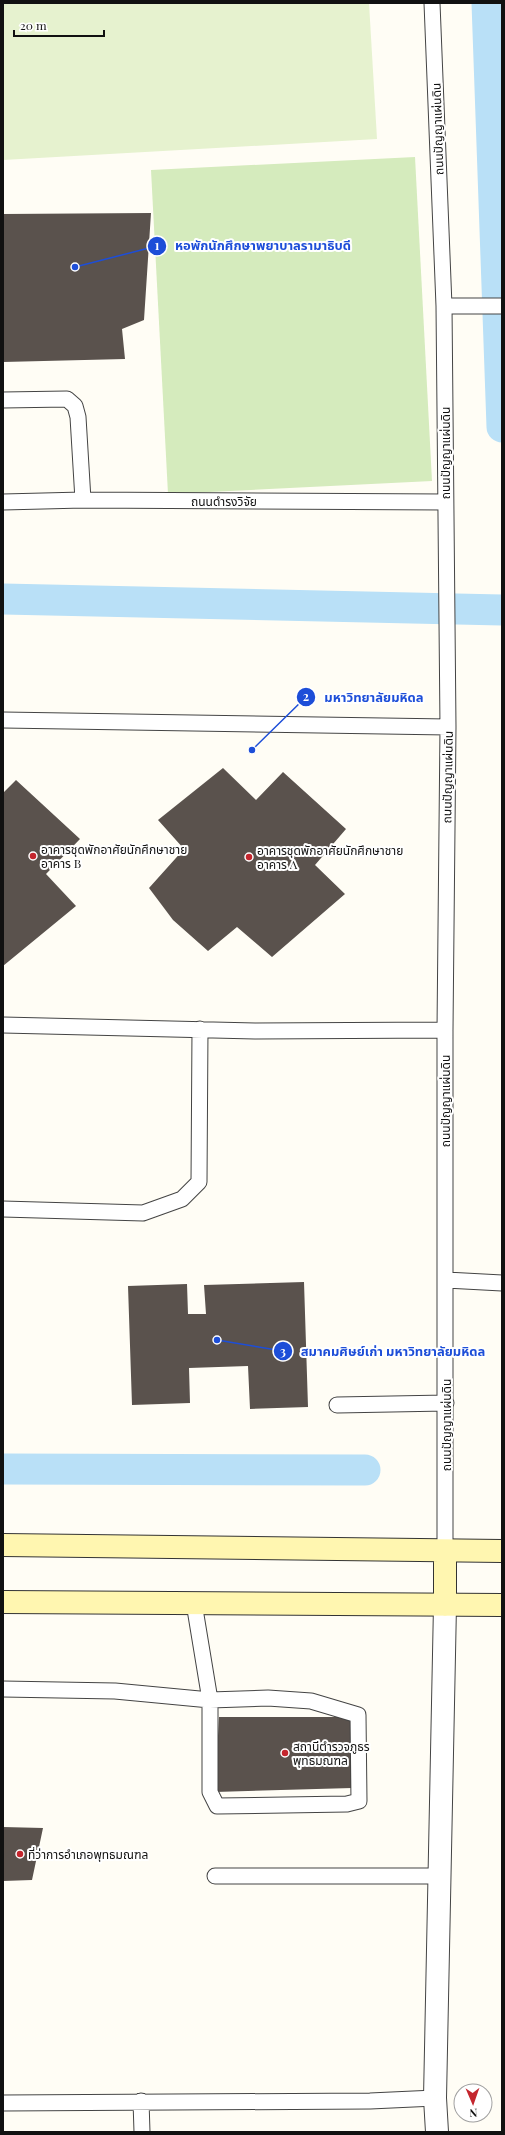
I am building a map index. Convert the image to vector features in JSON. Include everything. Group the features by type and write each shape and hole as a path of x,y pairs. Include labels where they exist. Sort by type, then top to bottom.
{"main road":[{"path":"3,1545 502,1552"},
{"path":"445,1551 445,1605"},
{"path":"3,1602 502,1605"}],"street":[{"path":"437,2132 435,2098 445,1605"}],"lane":[{"name":"ถนนปัญญาแผ่นดิน","path":"432,3 444,306 448,727 445,1030 445,1551"},
{"path":"444,306 502,306"},
{"path":"3,400 67,399 74,406 78,417 83,500"},
{"name":"ถนนดำรงวิจัย","path":"3,502 83,500 445,502"},
{"path":"3,720 448,727"},
{"path":"3,1026 200,1030 445,1030"},
{"path":"3,1209 143,1213 182,1199 199,1182 200,1030"},
{"path":"446,1280 502,1283"},
{"path":"337,1405 446,1403"},
{"path":"3,1689 114,1691 210,1700 268,1698 311,1701 358,1715 359,1801 347,1804 217,1806 210,1792 210,1700 194,1603"},
{"path":"215,1876 439,1876"},
{"path":"3,2103 141,2101 362,2101 435,2098"},
{"path":"141,2101 142,2132"}],"green space":[{"path":"3,3 369,3 377,139 3,160"},
{"path":"415,157 432,481 168,494 151,170"}],"building":[{"path":"151,213 144,320 122,329 125,359 3,362 3,214"},
{"name":"อาคารชุดพักอาศัยนักศึกษาชาย อาคาร A","path":"223,768 256,800 283,772 346,829 315,865 345,894 272,957 237,927 208,951 173,920 149,888 184,849 158,820"},
{"name":"อาคารชุดพักอาศัยนักศึกษาชาย อาคาร B","path":"16,780 80,839 46,874 76,906 3,966 3,793"},
{"path":"304,1282 308,1407 250,1409 248,1366 189,1368 190,1403 132,1405 128,1286 187,1284 188,1314 206,1314 204,1285"},
{"name":"สถานีตำรวจภูธร พุทธมณฑล","path":"219,1717 352,1717 352,1788 215,1792"},
{"name":"ที่ว่าการอำเภอพุทธมณฑล","path":"3,1827 43,1828 32,1880 3,1881"}],"waterway":[{"path":"487,3 502,427"},
{"path":"3,599 502,610"},
{"path":"3,1469 365,1470"}],"place":[{"name":"หอพักนักศึกษาพยาบาลรามาธิบดี","path":"75,267"},
{"name":"มหาวิทยาลัยมหิดล","path":"252,750"},
{"name":"อาคารชุดพักอาศัยนักศึกษาชาย อาคาร B","path":"33,856"},
{"name":"อาคารชุดพักอาศัยนักศึกษาชาย อาคาร A","path":"249,857"},
{"name":"สมาคมศิษย์เก่า มหาวิทยาลัยมหิดล","path":"217,1340"},
{"name":"สถานีตำรวจภูธร พุทธมณฑล","path":"285,1753"},
{"name":"ที่ว่าการอำเภอพุทธมณฑล","path":"20,1854"}]}
